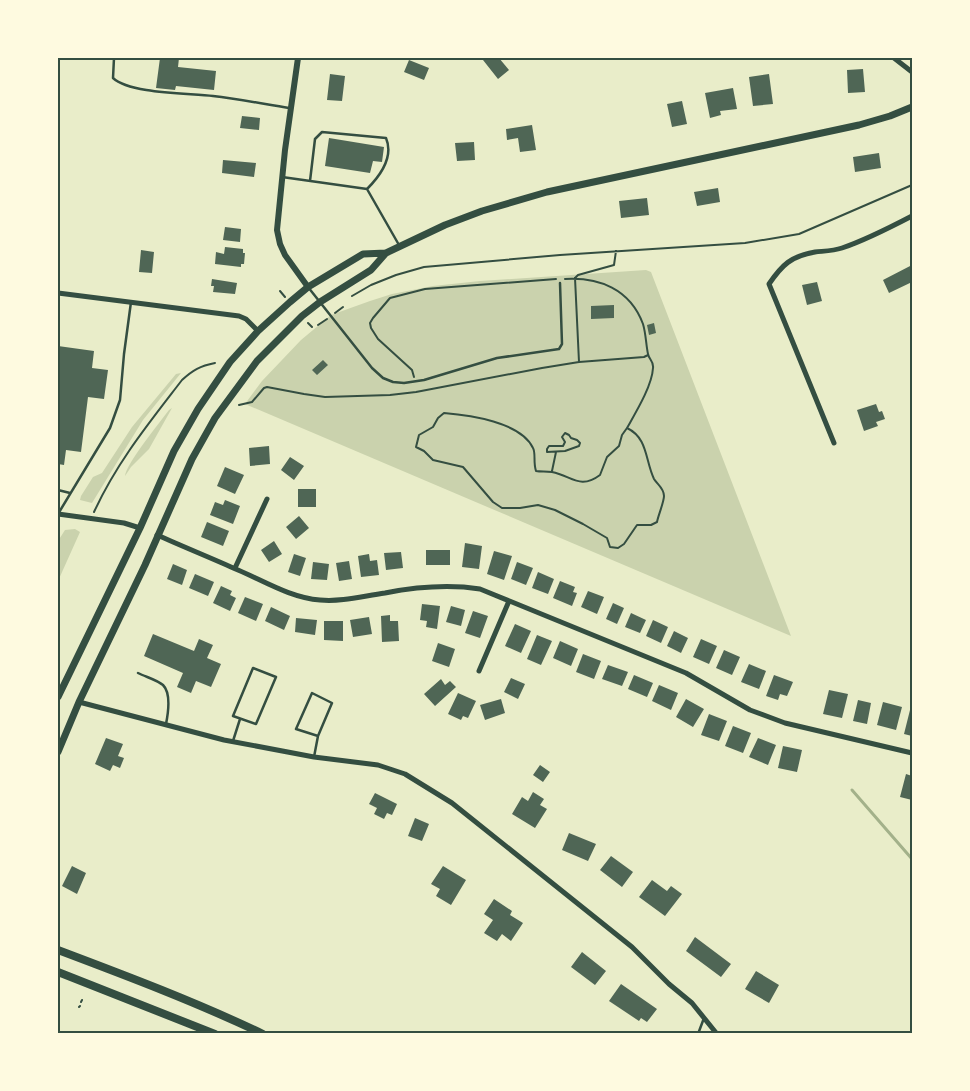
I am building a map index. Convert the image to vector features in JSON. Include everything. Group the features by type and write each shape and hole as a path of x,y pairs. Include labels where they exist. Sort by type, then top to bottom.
{"main road":[{"path":"58,752 79,702 192,459 215,418 257,361 302,316 320,302 371,270 386,253 399,246 445,225 514,200 859,126 912,107"},
{"path":"58,697 140,528 174,451 198,409 230,362 258,331 308,288 362,254 386,253"},
{"path":"58,950 164,990 224,1015 263,1034"},
{"path":"58,972 215,1034"}],"street":[{"path":"298,58 290,108 277,222 278,238 285,255 308,288"},
{"path":"894,58 912,72"},
{"path":"834,442 768,284 790,260 815,252 840,249 868,238 912,216"},
{"path":"58,293 239,316 246,319 258,331"},
{"path":"235,568 267,499"},
{"path":"58,514 124,523 140,528"},
{"path":"157,535 297,595 320,600 349,599 420,588 461,586 480,589 686,673 750,710 785,722 912,753"},
{"path":"480,672 509,601"},
{"path":"79,702 233,741 314,757 386,768 420,782 452,803 632,947 704,1016 716,1034"}],"lane":[{"path":"114,58 113,78 119,84 136,88 214,96 290,108"},
{"path":"310,181 315,139 322,132 386,138 389,146 386,165 367,189"},
{"path":"282,177 367,189"},
{"path":"367,189 399,246"},
{"path":"308,288 366,361 381,376 396,383 415,382 497,358 559,349 562,344 560,283"},
{"path":"58,514 110,428 120,400 131,302"},
{"path":"58,490 70,493"},
{"path":"253,668 276,677 256,724 240,719 232,716 253,668"},
{"path":"138,673 160,683 166,688 168,712 166,725"},
{"path":"314,757 318,736 332,702 312,693 296,729 318,736"},
{"path":"233,741 240,719"},
{"path":"698,1034 704,1016"}],"path":[{"path":"352,296 371,285 424,267 616,251 744,243 799,234 912,185"},
{"path":"575,278 578,275 614,265 616,251"},
{"path":"575,278 579,362"},
{"path":"415,382 412,370 378,339 371,328 370,323 373,318 390,298 424,290 575,278 589,279 607,284 630,301 643,325 648,355 653,361 653,369 638,409 622,435 619,446 606,457 600,475 587,482 576,481 552,472 536,471 533,463 535,451 524,436 493,422 468,416 444,413 438,418 433,427 420,435 416,447 424,451 433,460 463,467 493,502 502,508 538,505 555,510 598,532 607,538 610,546 618,548 624,544 637,525 651,525 657,522 664,496 660,486 654,479 641,439 634,431 627,428"},
{"path":"94,512 107,483 129,448 182,380 192,370 215,363"},
{"path":"565,433 580,443 576,448 556,452 547,452 546,449 549,446 563,446 565,442 562,437 565,433"},
{"path":"552,472 556,452"}],"green space":[{"path":"646,270 651,272 791,636 245,404 262,381 301,340 331,315 370,301 392,294 433,286"},
{"path":"181,373 143,420 92,503 80,500 93,477 102,473 132,427 176,374"},
{"path":"172,408 149,449 125,476 137,453"},
{"path":"75,529 80,532 58,581 58,541 65,530"}],"building":[{"path":"160,58 179,58 178,67 216,71 214,90 176,86 175,90 156,88"},
{"path":"486,58 499,58 509,70 498,79 483,60"},
{"path":"409,60 429,68 424,80 404,72"},
{"path":"863,69 865,92 848,93 847,70"},
{"path":"330,74 345,76 342,101 327,100"},
{"path":"769,74 773,104 753,106 749,77"},
{"path":"733,88 737,109 720,111 721,115 710,118 705,93"},
{"path":"682,101 687,124 672,127 667,104"},
{"path":"242,116 260,118 259,130 240,128"},
{"path":"532,125 536,150 520,152 518,138 507,140 506,129"},
{"path":"329,138 384,147 382,162 373,161 370,173 325,166"},
{"path":"474,142 475,160 457,161 455,143"},
{"path":"879,153 881,168 855,172 853,157"},
{"path":"223,160 256,163 254,177 222,173"},
{"path":"718,188 720,202 697,206 694,192"},
{"path":"647,198 649,215 621,218 619,201"},
{"path":"225,227 241,229 240,242 223,240"},
{"path":"225,247 243,249 243,253 245,253 244,264 241,264 241,267 215,264 216,252 224,254"},
{"path":"141,250 154,252 152,273 139,272"},
{"path":"912,265 912,282 889,293 883,280"},
{"path":"212,279 237,283 235,294 213,292 214,286 211,286"},
{"path":"817,282 822,301 807,305 802,285"},
{"path":"614,305 614,318 591,319 591,306"},
{"path":"654,323 656,333 649,335 647,325"},
{"path":"58,346 94,351 92,368 108,370 104,399 88,397 81,452 66,450 64,465 58,464"},
{"path":"323,360 328,365 317,375 312,370"},
{"path":"876,404 879,412 882,411 885,419 876,422 878,426 864,431 857,410"},
{"path":"269,446 270,464 250,466 249,448"},
{"path":"290,457 304,466 294,480 281,470"},
{"path":"225,467 244,475 235,494 217,486"},
{"path":"298,489 316,489 316,507 298,507"},
{"path":"225,500 240,506 233,524 210,515 215,502 223,505"},
{"path":"299,516 309,528 296,539 286,527"},
{"path":"207,522 229,531 223,546 201,537"},
{"path":"274,541 282,554 269,562 261,550"},
{"path":"465,543 482,546 479,569 462,567"},
{"path":"426,550 450,550 450,565 426,565"},
{"path":"494,551 512,556 504,580 487,574"},
{"path":"401,552 403,568 386,570 384,553"},
{"path":"294,554 306,558 300,576 288,572"},
{"path":"369,554 370,561 377,560 379,575 361,577 358,556"},
{"path":"349,561 352,579 339,581 336,563"},
{"path":"313,562 329,564 327,580 311,579"},
{"path":"517,562 533,568 526,585 511,579"},
{"path":"173,564 187,570 182,585 167,579"},
{"path":"538,572 554,579 548,594 532,588"},
{"path":"195,574 214,582 208,596 189,588"},
{"path":"560,581 575,587 573,592 577,593 572,606 553,598"},
{"path":"221,586 232,591 230,595 236,598 230,611 213,603"},
{"path":"588,591 604,597 597,614 581,607"},
{"path":"245,597 263,604 256,621 238,613"},
{"path":"613,603 624,608 617,624 606,619"},
{"path":"422,604 440,606 437,629 426,627 427,621 420,620"},
{"path":"451,606 465,610 461,626 446,622"},
{"path":"271,607 290,616 284,630 265,621"},
{"path":"473,611 488,616 480,638 465,633"},
{"path":"631,613 646,620 640,633 625,627"},
{"path":"390,615 390,621 398,621 399,641 382,642 381,616"},
{"path":"369,617 372,634 353,637 350,620"},
{"path":"296,618 317,620 315,635 295,632"},
{"path":"653,620 668,627 661,643 646,636"},
{"path":"324,621 343,621 343,641 324,640"},
{"path":"515,624 531,631 521,653 505,646"},
{"path":"674,631 688,638 681,653 667,646"},
{"path":"153,634 194,651 199,639 213,645 207,658 221,664 211,687 196,681 191,693 177,687 183,673 144,656"},
{"path":"537,635 552,641 541,665 527,659"},
{"path":"701,639 717,646 709,664 693,657"},
{"path":"560,641 578,649 571,666 553,658"},
{"path":"438,643 455,649 449,667 432,661"},
{"path":"724,650 740,657 732,675 716,668"},
{"path":"583,654 601,661 594,679 576,672"},
{"path":"749,664 766,671 759,689 741,682"},
{"path":"608,665 628,672 622,686 602,679"},
{"path":"634,675 653,683 647,697 628,689"},
{"path":"774,675 793,682 787,696 780,694 778,700 766,696"},
{"path":"511,678 525,684 518,699 504,692"},
{"path":"441,679 445,685 450,681 456,687 435,706 424,694"},
{"path":"659,685 678,693 671,710 652,701"},
{"path":"829,690 848,694 842,718 823,714"},
{"path":"458,693 476,701 468,718 463,716 461,720 448,714"},
{"path":"501,699 505,713 485,720 480,705"},
{"path":"686,699 704,709 693,727 676,717"},
{"path":"858,700 871,703 867,724 853,721"},
{"path":"883,702 902,707 896,730 877,725"},
{"path":"910,710 912,711 912,736 904,734"},
{"path":"709,714 727,721 719,741 701,735"},
{"path":"733,726 751,733 743,753 725,746"},
{"path":"106,738 123,744 118,756 124,758 120,768 113,765 110,771 95,764"},
{"path":"758,738 776,745 768,765 749,757"},
{"path":"783,746 802,750 797,772 778,768"},
{"path":"540,765 550,772 543,782 533,775"},
{"path":"906,774 912,776 912,800 900,797"},
{"path":"533,792 544,799 540,805 547,809 535,828 512,814 522,797 528,801"},
{"path":"375,793 397,804 392,815 387,813 384,819 374,814 377,808 369,804"},
{"path":"415,818 429,824 422,841 408,836"},
{"path":"569,833 596,844 588,861 562,850"},
{"path":"611,856 633,872 622,887 600,870"},
{"path":"72,866 86,873 77,894 62,886"},
{"path":"443,866 466,880 451,905 436,896 440,889 431,884"},
{"path":"652,880 667,891 671,886 682,894 665,916 639,897"},
{"path":"494,899 512,911 510,915 523,923 511,941 502,934 497,941 484,933 493,920 484,914"},
{"path":"695,937 731,964 721,977 686,951"},
{"path":"582,952 606,971 595,985 571,967"},
{"path":"756,971 779,985 769,1003 745,989"},
{"path":"621,984 657,1009 647,1022 641,1018 639,1021 609,1001"}],"waterway":[{"path":"852,790 912,859"}]}
